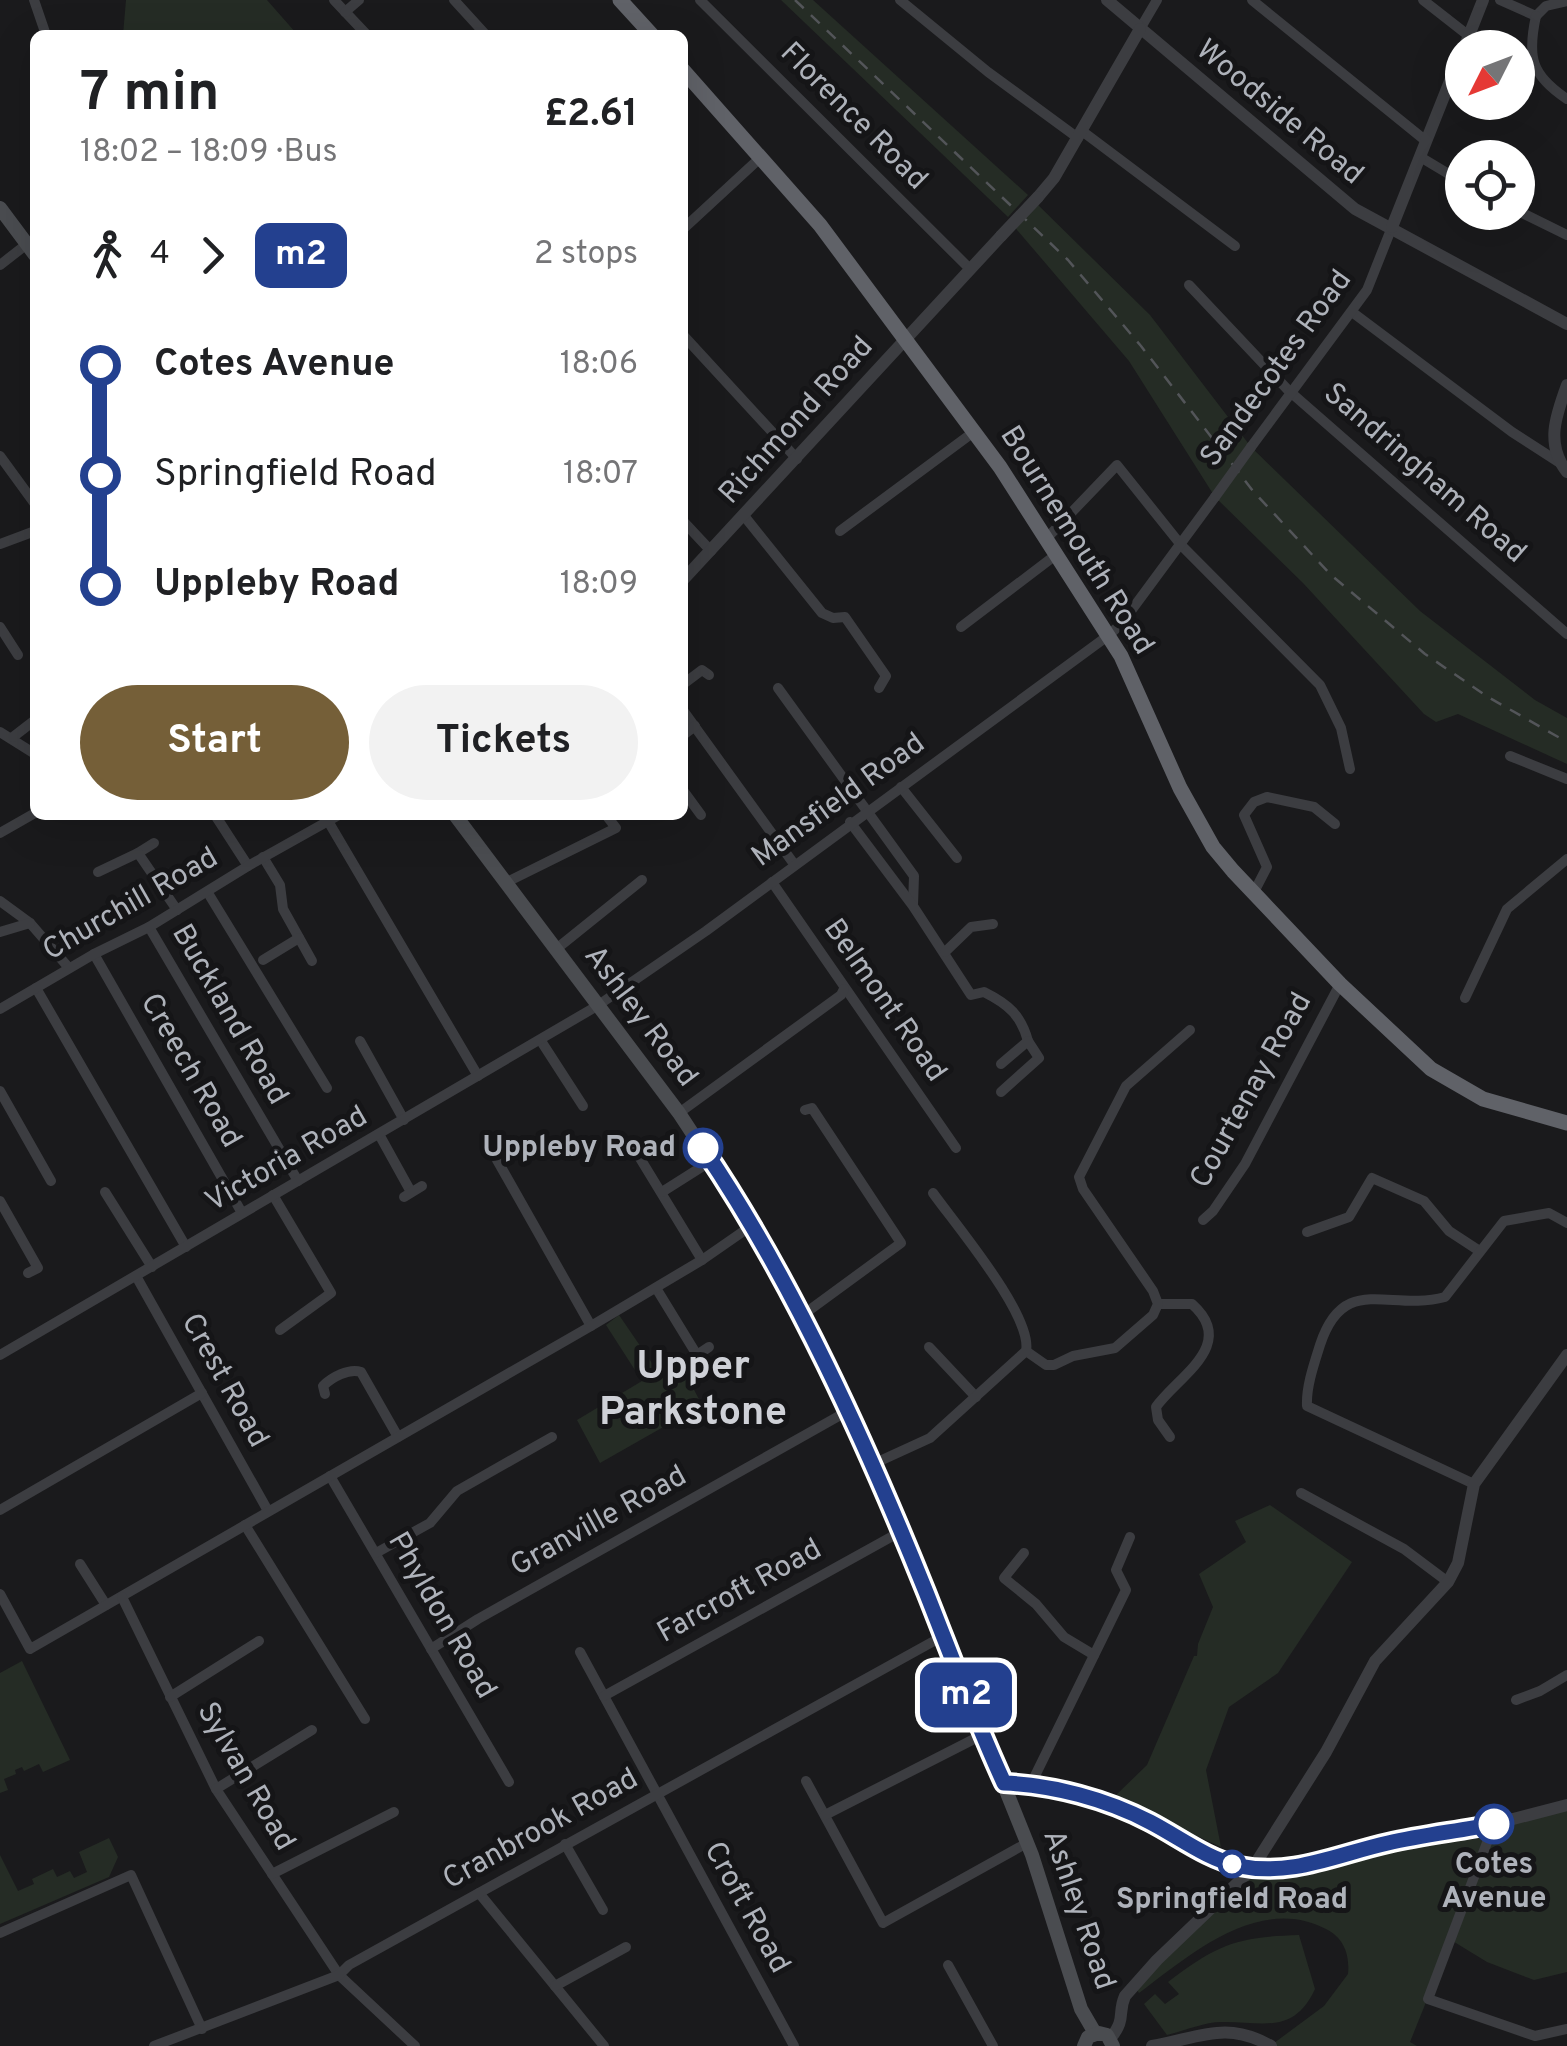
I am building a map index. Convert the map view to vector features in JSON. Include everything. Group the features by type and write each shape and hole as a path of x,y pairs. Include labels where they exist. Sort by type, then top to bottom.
{"highway":[{"path":"620,0 647,30"},
{"name":"Bournemouth Road","path":"688,76 820,225 974,431 1108,635 1213,846 1253,894 1340,984 1431,1069 1483,1098 1567,1123"}],"main road":[{"path":"0,208 30,249"},
{"name":"Ashley Road","path":"459,820 679,1113 751,1226 800,1316 871,1465 1004,1783 1028,1843 1080,2003 1095,2033"},
{"path":"1084,2046 1095,2033 1103,2033 1112,2042"}],"street":[{"path":"34,0 44,30"},
{"path":"334,0 362,30"},
{"path":"346,12 359,0"},
{"path":"454,0 481,30"},
{"name":"Florence Road","path":"700,0 970,269"},
{"path":"900,0 988,72 1235,246"},
{"name":"Woodside Road","path":"1107,0 1355,209 1567,324"},
{"path":"1140,29 1156,0"},
{"path":"1252,0 1426,141"},
{"path":"1423,0 1451,30"},
{"name":"Sandecotes Road","path":"1471,30 1482,0"},
{"path":"1500,0 1536,16"},
{"path":"1567,1 1546,6 1536,16 1530,45 1535,68 1549,87 1567,99"},
{"name":"Richmond Road","path":"688,575 1054,178 1140,29"},
{"name":"Sandecotes Road","path":"1108,635 1122,623 1181,545 1375,276 1445,94"},
{"path":"688,224 760,158"},
{"path":"1422,158 1445,172"},
{"path":"1535,220 1567,235"},
{"path":"0,264 30,250"},
{"name":"Sandringham Road","path":"1189,285 1293,392 1567,634"},
{"path":"1352,312 1563,468"},
{"path":"688,340 798,459"},
{"path":"1563,468 1555,452 1554,426 1567,384"},
{"path":"840,531 974,431"},
{"path":"0,456 30,497"},
{"path":"1047,538 1117,465 1181,545 1320,685 1341,728 1350,769"},
{"path":"745,517 822,613 845,618 886,676 879,688"},
{"path":"688,526 711,551"},
{"path":"0,544 30,532"},
{"path":"960,627 1058,554"},
{"path":"0,626 18,655"},
{"name":"Mansfield Road","path":"597,1006 1108,635"},
{"path":"688,680 702,670 708,675"},
{"path":"778,688 914,876 913,906"},
{"path":"688,717 794,864"},
{"path":"13,737 30,724"},
{"path":"688,731 695,726"},
{"path":"0,732 30,750"},
{"path":"1510,756 1567,779"},
{"path":"901,786 957,858"},
{"path":"1253,894 1268,867 1244,815 1254,802 1268,797 1314,807 1335,824"},
{"path":"688,798 701,816"},
{"path":"0,834 30,815"},
{"path":"217,820 248,866"},
{"name":"Churchill Road","path":"0,1009 330,820"},
{"path":"335,820 478,1076"},
{"path":"504,882 616,828 610,820"},
{"path":"850,822 913,906 971,995 984,992 1014,1010 1023,1024 1039,1058 1002,1092"},
{"path":"98,872 154,843"},
{"path":"138,853 177,910"},
{"path":"262,857 280,885 283,909 312,961"},
{"path":"1465,998 1507,908 1567,859"},
{"path":"554,950 642,880"},
{"name":"Belmont Road","path":"772,882 956,1148"},
{"path":"208,892 327,1088"},
{"path":"0,900 30,923 70,968"},
{"path":"0,932 30,923"},
{"path":"945,952 971,927 993,924"},
{"name":"Buckland Road","path":"148,927 298,1181"},
{"path":"262,960 299,938"},
{"name":"Creech Road","path":"94,954 242,1213"},
{"name":"Courtenay Road","path":"1204,1220 1245,1164 1340,984"},
{"path":"36,988 186,1247"},
{"path":"679,1113 844,989"},
{"name":"Victoria Road","path":"0,1354 542,1042 597,1006"},
{"path":"1026,1351 1046,1365 1054,1365 1073,1356 1115,1348 1153,1315 1158,1304 1153,1291 1078,1177 1126,1086 1190,1030"},
{"path":"1001,1064 1028,1041"},
{"path":"542,1042 582,1106"},
{"path":"360,1046 404,1120"},
{"path":"570,1087 583,1080"},
{"path":"0,1091 51,1181"},
{"path":"800,1316 904,1242 811,1106"},
{"path":"380,1136 408,1194 422,1186"},
{"path":"635,1150 702,1260"},
{"path":"497,1160 591,1326"},
{"path":"662,1192 711,1161"},
{"path":"1306,1232 1348,1217 1376,1165"},
{"path":"1372,1178 1424,1202 1449,1231 1478,1250"},
{"path":"106,1192 152,1267"},
{"path":"933,1193 1007,1295 1025,1336 1026,1351"},
{"path":"272,1196 331,1293 280,1330"},
{"path":"0,1201 38,1268 28,1274"},
{"path":"1474,1484 1311,1409 1306,1403 1326,1326 1338,1309 1360,1300 1445,1297 1504,1220 1549,1213 1567,1223"},
{"path":"0,1594 30,1650 656,1288 751,1226"},
{"name":"Crest Road","path":"136,1276 268,1511"},
{"path":"656,1288 693,1358 709,1348"},
{"path":"1158,1304 1192,1304 1205,1318 1208,1330 1200,1362 1154,1400 1155,1413 1170,1437"},
{"path":"930,1347 976,1397"},
{"path":"871,1465 930,1438 1026,1351"},
{"path":"1112,2042 1124,2020 1122,2002 1126,1996 1156,1960 1252,1868 1326,1752 1375,1661 1448,1582 1458,1563 1474,1484 1567,1355"},
{"path":"324,1394 328,1381 351,1370 362,1372 398,1438"},
{"path":"0,1510 202,1393"},
{"name":"Granville Road","path":"430,1650 478,1619 846,1412"},
{"path":"376,1553 430,1523 456,1491 552,1437"},
{"name":"Phyldon Road","path":"330,1476 508,1782"},
{"path":"1301,1492 1404,1549 1448,1582"},
{"path":"245,1524 365,1719"},
{"name":"Farcroft Road","path":"604,1696 900,1532"},
{"path":"1031,1784 1126,1590 1116,1570 1130,1536"},
{"path":"1024,1554 1004,1578 1036,1604 1064,1637 1094,1655"},
{"path":"80,1564 106,1606"},
{"name":"Sylvan Road","path":"122,1596 216,1789 339,1975 415,2046"},
{"name":"Cranbrook Road","path":"154,2046 339,1975 349,1965 943,1636"},
{"path":"170,1697 260,1641"},
{"path":"580,1652 655,1794"},
{"path":"1516,1700 1567,1674"},
{"path":"216,1789 312,1730"},
{"path":"825,1815 982,1735"},
{"path":"806,1781 883,1923 1028,1843"},
{"path":"1004,1783 1031,1784 1084,1796 1147,1820 1234,1865 1290,1870 1388,1843 1494,1824 1567,1805"},
{"name":"Croft Road","path":"655,1794 794,2046"},
{"path":"272,1874 394,1812"},
{"path":"1494,1824 1428,1999 1535,2036 1567,2029"},
{"path":"566,1844 603,1910"},
{"path":"0,1933 131,1875 202,2029"},
{"path":"479,1893 604,2046"},
{"path":"555,1986 626,1947"},
{"path":"948,1965 993,2046"},
{"path":"1152,2046 1226,2030 1252,2035 1271,2046"}],"shaded area":[{"path":"126,0 267,0 293,30 123,30"},
{"path":"781,0 813,0 1028,195 1008,217"},
{"path":"1034,201 1150,315 1251,447 1420,611 1535,700 1567,718 1567,764 1458,714 1436,722 1424,714 1303,583 1215,497 1129,361 1012,224"},
{"path":"619,1315 658,1372 679,1361 702,1405 600,1463 577,1420 642,1381 606,1325"},
{"path":"1270,1505 1352,1562 1278,1673 1229,1707 1206,1770 1221,1847 1113,1798 1147,1765 1197,1656 1213,1607 1199,1574 1246,1542 1235,1521"},
{"path":"22,1661 70,1760 43,1772 39,1764 24,1771 22,1767 15,1770 16,1774 4,1779 8,1790 0,1793 0,1673"},
{"path":"1567,1805 1567,1972 1534,1980 1487,1962 1451,1940 1410,2042 1417,2046 1270,2046 1324,2006 1348,1974 1347,1954 1337,1937 1301,1920 1275,1919 1250,1924 1203,1947 1139,1993 1134,1986 1252,1869 1290,1870"},
{"path":"109,1838 118,1857 109,1877 0,1924 0,1855 18,1891 53,1869 57,1877 70,1871 74,1878 87,1872 79,1852"},
{"path":"1299,1935 1315,1989 1297,2014 1286,2020 1263,2024 1214,2022 1167,2035 1144,2004 1155,1994 1165,2004 1179,1994 1168,1982 1215,1951 1243,1941"}],"railway":[{"path":"795,0 1068,260 1141,346 1253,491 1331,575 1425,654 1488,697 1567,742"}],"bus line":[{"name":"m2","path":"703,1148 763,1247 846,1412 1004,1783 1031,1784 1084,1796 1147,1820 1205,1853 1252,1868 1290,1870 1388,1843 1494,1824"}],"place":[{"name":"Uppleby Road","path":"703,1148"},
{"name":"Cotes Avenue","path":"1494,1824"},
{"name":"Springfield Road","path":"1232,1864"}],"district":[{"name":"Upper Parkstone","path":"693,1391"}]}
